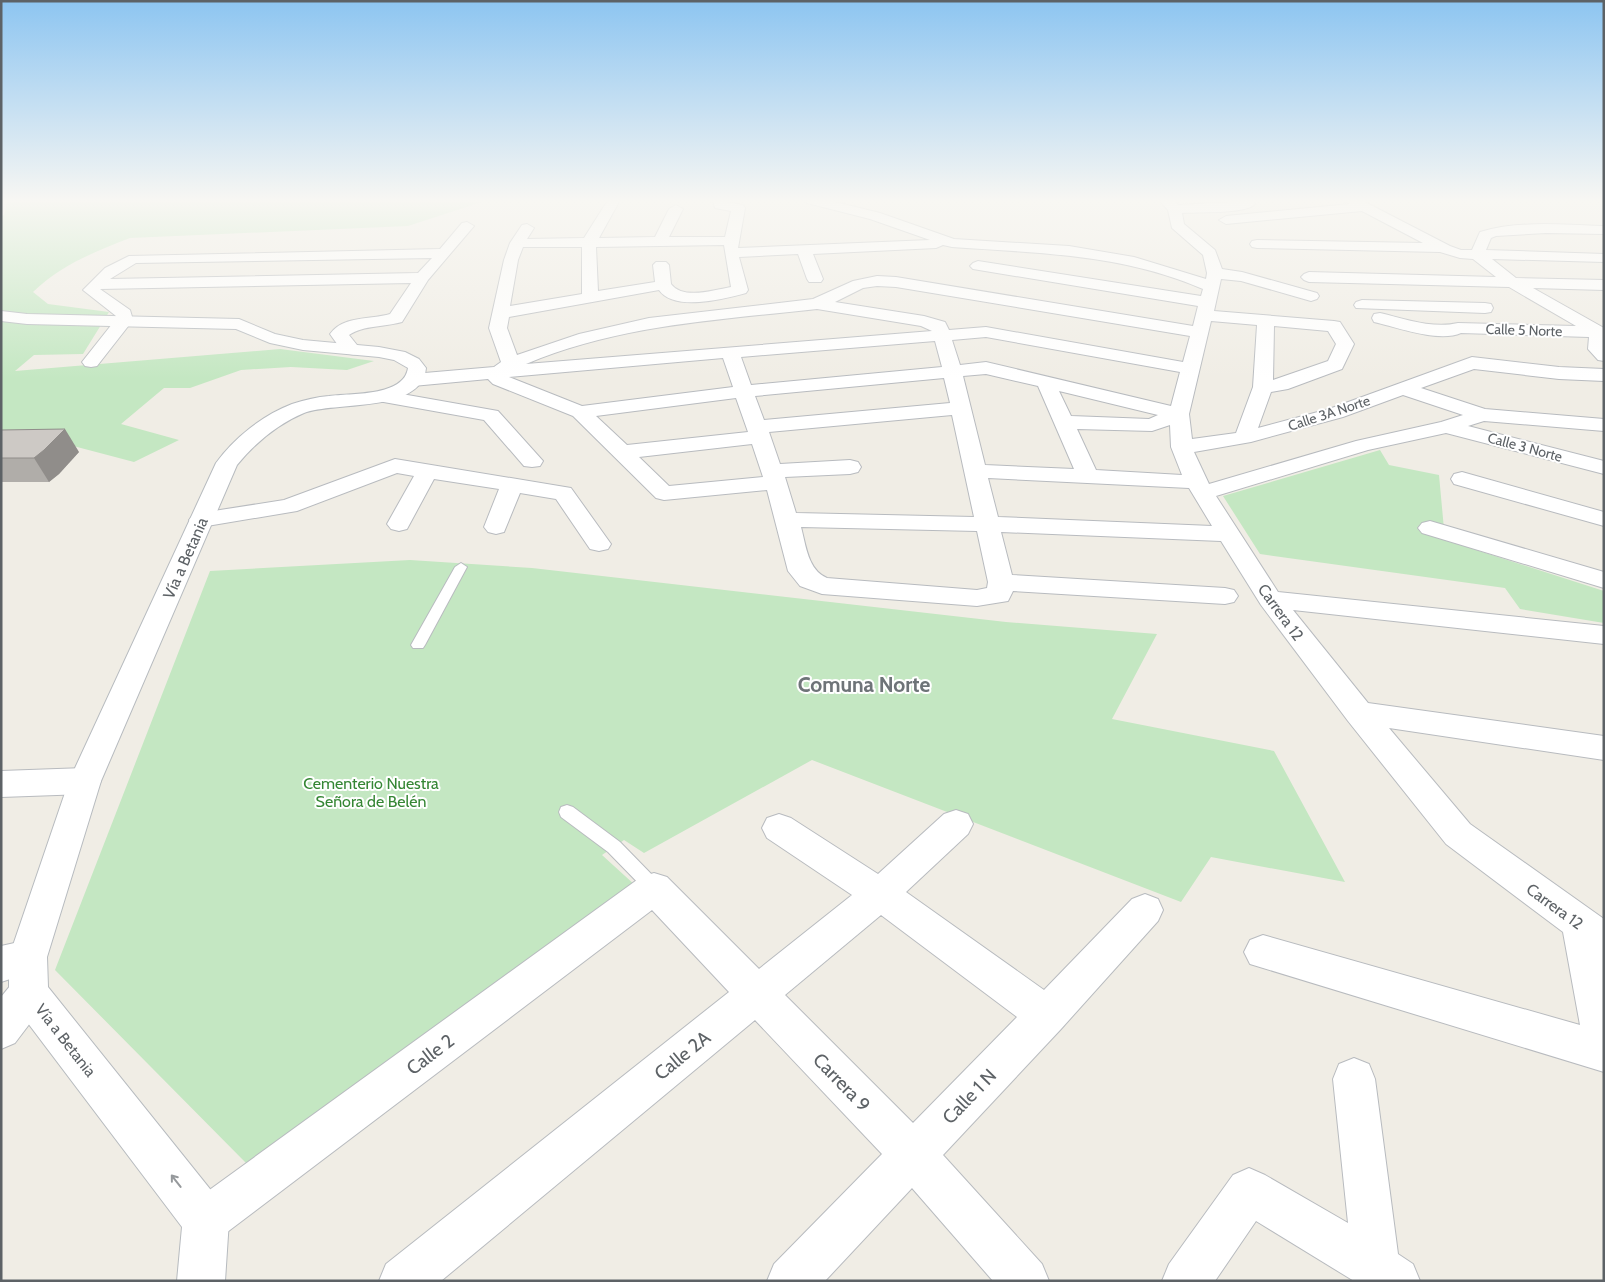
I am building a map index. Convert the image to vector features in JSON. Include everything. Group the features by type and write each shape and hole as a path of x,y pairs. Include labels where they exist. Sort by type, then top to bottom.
{"street":[{"path":"91,362 125,320 124,314 92,290 96,284 119,264 132,260"},
{"path":"273,293 305,260"},
{"path":"352,350 339,334 353,326 396,318 436,260"},
{"path":"504,369 498,328 511,260"},
{"path":"589,260 590,297"},
{"path":"661,265 663,285 672,295 682,298 740,290 734,260"},
{"path":"808,260 815,279"},
{"path":"1127,260 1185,276 1210,294 1266,320 1334,326 1345,344 1335,365 1282,385 1263,387"},
{"path":"1210,260 1210,294"},
{"path":"1482,260 1511,282 1601,332 1597,349 1604,356"},
{"path":"1391,265 1443,307"},
{"path":"978,266 1210,294 1242,277 1311,296"},
{"path":"1309,277 1604,285"},
{"path":"96,284 422,278"},
{"path":"817,304 859,284 877,281 896,282 1201,333"},
{"path":"501,313 663,285"},
{"name":"Carrera 12","path":"1210,294 1179,414 1182,447 1200,487 1228,534 1270,599 1359,713 1458,834 1596,932"},
{"path":"730,352 774,476 801,571 809,580 822,586 977,598 999,595 1001,582 986,524 976,471 952,370 939,326 934,323 817,304 649,323 585,338 535,354 504,369 496,377 580,412 664,493 774,476 850,467"},
{"path":"1362,305 1485,308"},
{"path":"1,316 239,324 281,341 379,352 406,359 417,368 413,380 504,369 986,332 1192,369"},
{"name":"Calle 5 Norte","path":"1380,318 1419,328 1452,331 1458,328 1601,332"},
{"path":"1244,438 1263,387 1266,320"},
{"path":"1452,331 1472,363 1559,373 1604,375"},
{"name":"Calle 3A Norte","path":"1182,447 1244,438 1336,413 1472,363"},
{"path":"580,412 744,391 986,368 1179,414"},
{"name":"Vía a Betania","path":"206,1220 20,971 85,781 227,464 237,451 255,435 284,415 297,409 319,403 385,397 402,390 413,380"},
{"path":"1046,381 1088,476"},
{"path":"1402,388 1483,414 1604,425"},
{"path":"385,397 491,415 532,461"},
{"path":"623,452 758,432 960,408"},
{"path":"1064,422 1152,425 1179,414"},
{"path":"976,471 1088,476 1200,487 1363,445 1446,426 1483,414"},
{"name":"Calle 3 Norte","path":"1446,426 1604,468"},
{"path":"201,520 289,506 395,466 563,493 599,544"},
{"path":"399,524 427,471"},
{"path":"1462,479 1604,518"},
{"path":"496,527 512,485"},
{"path":"786,520 986,524 1228,534"},
{"path":"1430,528 1604,580"},
{"path":"1001,582 1225,596"},
{"path":"1270,599 1604,635"},
{"path":"1359,713 1604,748"},
{"path":"1,784 85,781"},
{"name":"Calle 2A","path":"403,1281 880,894 956,824"},
{"path":"779,828 880,894 1047,1015"},
{"name":"Carrera 9","path":"654,888 913,1155 1025,1281"},
{"name":"Calle 2","path":"206,1220 654,888"},
{"name":"Calle 1 N","path":"791,1281 1047,1015 1145,910"},
{"path":"1596,932 1604,1043"},
{"path":"1263,952 1604,1052"},
{"path":"1,1029 20,971"},
{"path":"1354,1079 1386,1274"},
{"path":"1186,1281 1249,1190 1386,1274"},
{"path":"201,1281 206,1220"}],"lane":[{"path":"418,645 462,567"},
{"path":"567,812 614,847 654,888"}],"green space":[{"path":"1,260 80,260 55,274 33,292 48,304 109,312 83,354 34,355 15,371 280,349 374,361 347,370 291,367 241,370 190,388 164,388 121,424 179,440 134,462 43,438 1,442"},
{"path":"1380,450 1389,465 1439,475 1445,540 1604,591 1604,623 1520,609 1505,588 1260,554 1223,496"},
{"name":"Cementerio Nuestra Señora de Belén","path":"410,560 532,568 1006,622 1157,634 1112,719 1274,751 1345,882 1211,857 1181,902 812,760 644,853 624,840 602,855 636,886 247,1164 55,970 210,571"}],"building":[{"path":"65,429 34,458 1,458 1,430"}],"district":[{"name":"Comuna Norte","path":"864,685"}]}
